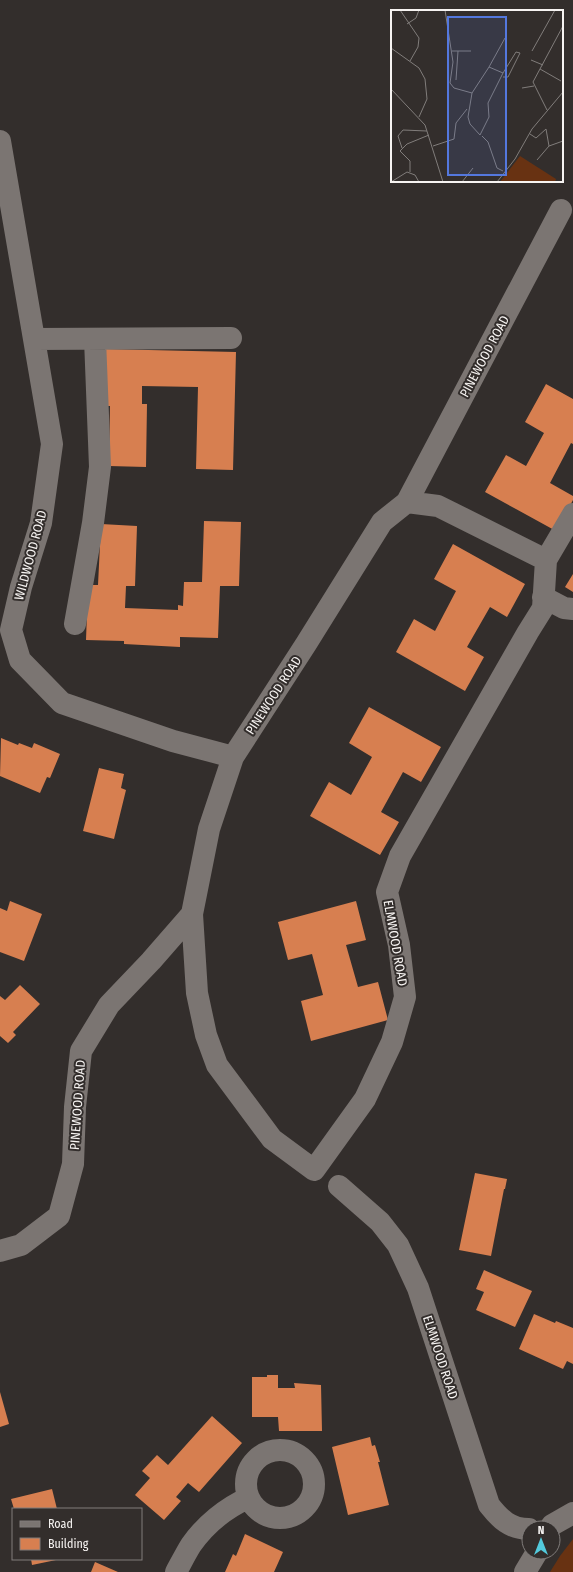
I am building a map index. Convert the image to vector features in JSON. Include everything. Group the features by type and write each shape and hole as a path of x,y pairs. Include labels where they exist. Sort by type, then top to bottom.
{"street":[{"name":"WILDWOOD ROAD","path":"0,141 52,444 41,523 21,587 11,630 20,660 62,703 173,741 233,757"},
{"name":"PINEWOOD ROAD","path":"272,1138 217,1065 206,1035 197,993 192,914 209,829 233,757 382,522 407,502 561,210"},
{"path":"34,339 231,338"},
{"path":"75,624 93,523 100,467 95,339"},
{"path":"407,502 438,506 546,560 573,514"},
{"name":"ELMWOOD ROAD","path":"272,1138 314,1170 365,1099 392,1042 405,997 399,946 387,892 400,856 520,645 543,608 546,560"},
{"path":"543,597 564,608 573,609"},
{"name":"PINEWOOD ROAD","path":"0,1251 21,1245 59,1216 73,1164 75,1107 81,1050 109,1005 151,961 192,914"},
{"name":"ELMWOOD ROAD","path":"339,1186 380,1222 398,1245 418,1288 489,1505 499,1518 518,1529 521,1529"},
{"path":"176,1572 192,1544 213,1521 230,1506 248,1498"},
{"path":"561,1520 573,1513"},
{"path":"525,1572 532,1560"}],"shaded area":[{"path":"573,1539 573,1572 550,1572 558,1560 561,1560 561,1555"}],"building":[{"path":"105,349 236,352 233,470 196,469 198,387 142,386 142,404 147,404 146,467 109,466 110,406 104,406"},
{"path":"546,384 573,399 573,444 571,443 550,483 573,496 573,500 556,531 485,492 506,455 526,466 544,433 525,422"},
{"path":"204,521 241,522 239,586 220,586 218,638 180,637 180,647 124,644 124,641 86,640 88,585 98,585 101,524 137,526 135,586 126,586 125,608 178,610 178,605 183,606 184,582 202,582"},
{"path":"453,544 525,584 507,617 490,607 467,647 484,657 465,691 396,652 414,619 435,631 456,591 434,579"},
{"path":"573,574 573,592 565,587"},
{"path":"369,707 441,747 421,782 403,772 381,812 399,822 380,855 310,816 329,782 351,795 372,757 349,743"},
{"path":"1,738 18,745 19,743 32,748 34,743 60,754 50,778 47,777 40,793 0,776"},
{"path":"99,768 124,774 121,788 126,790 114,839 83,831"},
{"path":"10,901 42,914 24,961 0,952 0,908 7,911"},
{"path":"356,901 366,940 346,945 358,987 378,982 388,1020 311,1041 301,1001 323,995 312,954 288,960 278,922"},
{"path":"20,985 40,1004 13,1032 16,1035 8,1043 0,1036 0,996 5,1000"},
{"path":"475,1173 507,1179 491,1256 459,1250"},
{"path":"484,1270 532,1291 515,1327 476,1310 484,1292 476,1289"},
{"path":"534,1314 555,1323 556,1321 573,1328 573,1364 567,1361 563,1369 519,1349"},
{"path":"267,1375 278,1375 278,1388 295,1388 294,1383 321,1385 322,1431 279,1431 278,1417 252,1417 252,1377 267,1377"},
{"path":"0,1392 9,1424 0,1427"},
{"path":"212,1416 242,1443 199,1492 188,1483 176,1497 181,1501 164,1520 135,1495 150,1478 142,1471 157,1455 168,1465"},
{"path":"370,1437 372,1446 375,1445 380,1462 378,1462 389,1505 348,1515 332,1447"},
{"path":"52,1489 57,1508 14,1508 11,1499"},
{"path":"245,1534 283,1552 274,1572 225,1572 233,1554 236,1556"},
{"path":"31,1560 56,1560 32,1565"},
{"path":"95,1562 118,1572 91,1572"}]}
